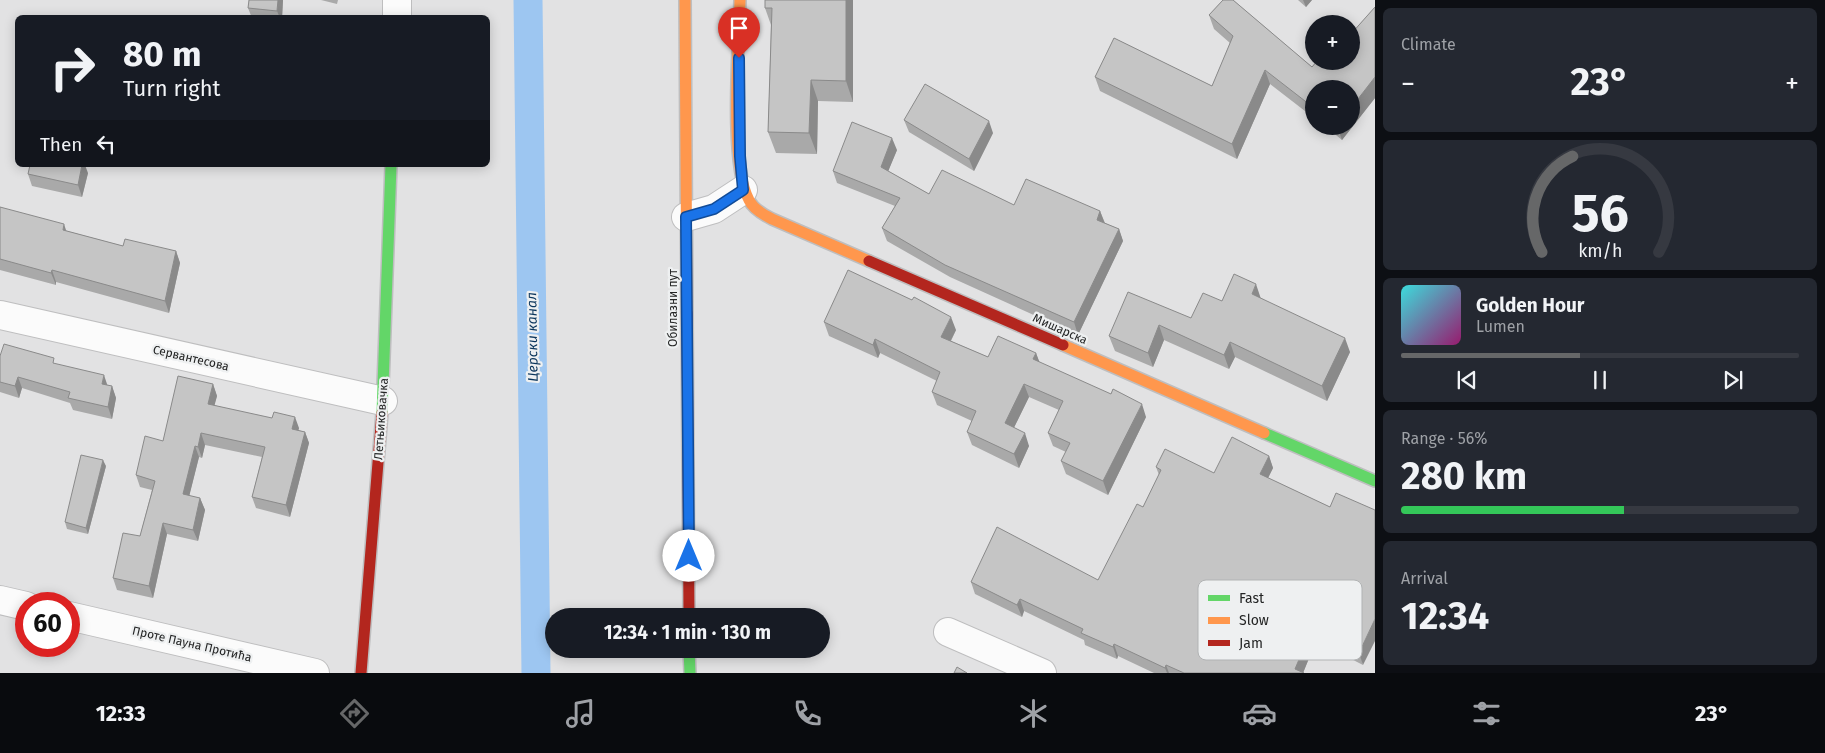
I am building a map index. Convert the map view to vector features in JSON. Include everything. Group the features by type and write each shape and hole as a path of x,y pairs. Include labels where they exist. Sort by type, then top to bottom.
{"street":[{"path":"397,0 397,15"},
{"name":"Обилазни пут","path":"685,0 689,608"},
{"path":"686,217 714,209 743,190 739,142 740,0"},
{"name":"Летњиковачка","path":"361,673 383,401 391,167"},
{"name":"Мишарска","path":"743,190 753,207 801,231 1375,481"},
{"name":"Сервантесова","path":"0,316 383,401"},
{"path":"0,600 15,603"},
{"name":"Проте Пауна Протића","path":"80,619 315,673"},
{"path":"948,632 1042,673"},
{"path":"690,658 690,673"}],"building":[{"path":"249,0 278,0 277,11 248,8"},
{"path":"765,0 846,0 846,81 811,80 809,133 768,132 772,8 765,8"},
{"path":"1223,0 1233,0 1305,61 1305,70 1360,70 1360,24 1375,7 1375,77 1360,96 1360,80 1305,80 1305,101 1265,70 1232,144 1095,77 1114,38 1212,86 1233,36 1209,15"},
{"path":"925,84 989,121 969,159 904,120"},
{"path":"852,122 892,138 881,167 929,194 942,170 1014,205 1026,179 1100,211 1097,220 1119,229 1074,322 945,265 882,228 900,198 833,171"},
{"path":"30,167 82,167 78,185 28,174"},
{"path":"0,207 64,224 63,230 123,246 125,239 176,251 165,301 52,270 51,273 0,259"},
{"path":"848,270 912,300 914,297 951,317 941,337 988,357 998,336 1036,353 1033,359 1111,394 1113,389 1142,404 1103,481 1061,461 1070,443 1048,433 1063,401 1024,384 1005,423 1025,433 1014,454 967,432 976,411 932,392 940,372 875,339 873,345 824,322"},
{"path":"1234,274 1256,284 1252,294 1345,338 1322,386 1230,342 1224,355 1159,325 1148,353 1109,336 1128,292 1191,318 1203,293 1222,301"},
{"path":"4,344 54,358 53,363 104,375 102,384 112,386 108,407 68,398 70,392 18,377 15,386 0,382 0,356"},
{"path":"178,376 213,384 208,404 272,418 274,412 295,417 292,429 305,432 286,505 252,497 265,447 201,433 198,447 195,446 183,494 200,498 193,530 163,523 149,586 113,578 123,533 140,536 155,481 136,475 145,436 163,441"},
{"path":"1232,437 1269,456 1260,474 1330,507 1336,493 1375,510 1375,619 1362,647 1362,580 1198,580 1198,660 1299,660 1295,669 1304,673 1184,673 1166,665 1165,668 1114,644 1113,647 1081,633 1083,629 1020,599 1017,605 971,582 997,527 1098,580 1137,504 1143,507 1161,470 1156,467 1165,449 1214,473"},
{"path":"81,455 103,460 86,528 65,522"},
{"path":"957,667 967,673 954,673"}],"waterway":[{"name":"Церски канал","path":"528,0 536,673"}],"traffic: fast":[{"path":"382,413 391,167"},
{"path":"1264,433 1375,481"},
{"path":"689,658 690,673"}],"traffic: slow":[{"path":"685,0 687,313"},
{"path":"740,0 737,132 743,183 749,200 762,214 869,261"},
{"path":"1063,345 1264,433"}],"traffic: jam":[{"path":"869,261 1063,345"},
{"path":"687,313 689,608"},
{"path":"361,673 382,413"}],"route":[{"path":"689,556 686,217 714,209 743,190 739,135 739,58"}]}
